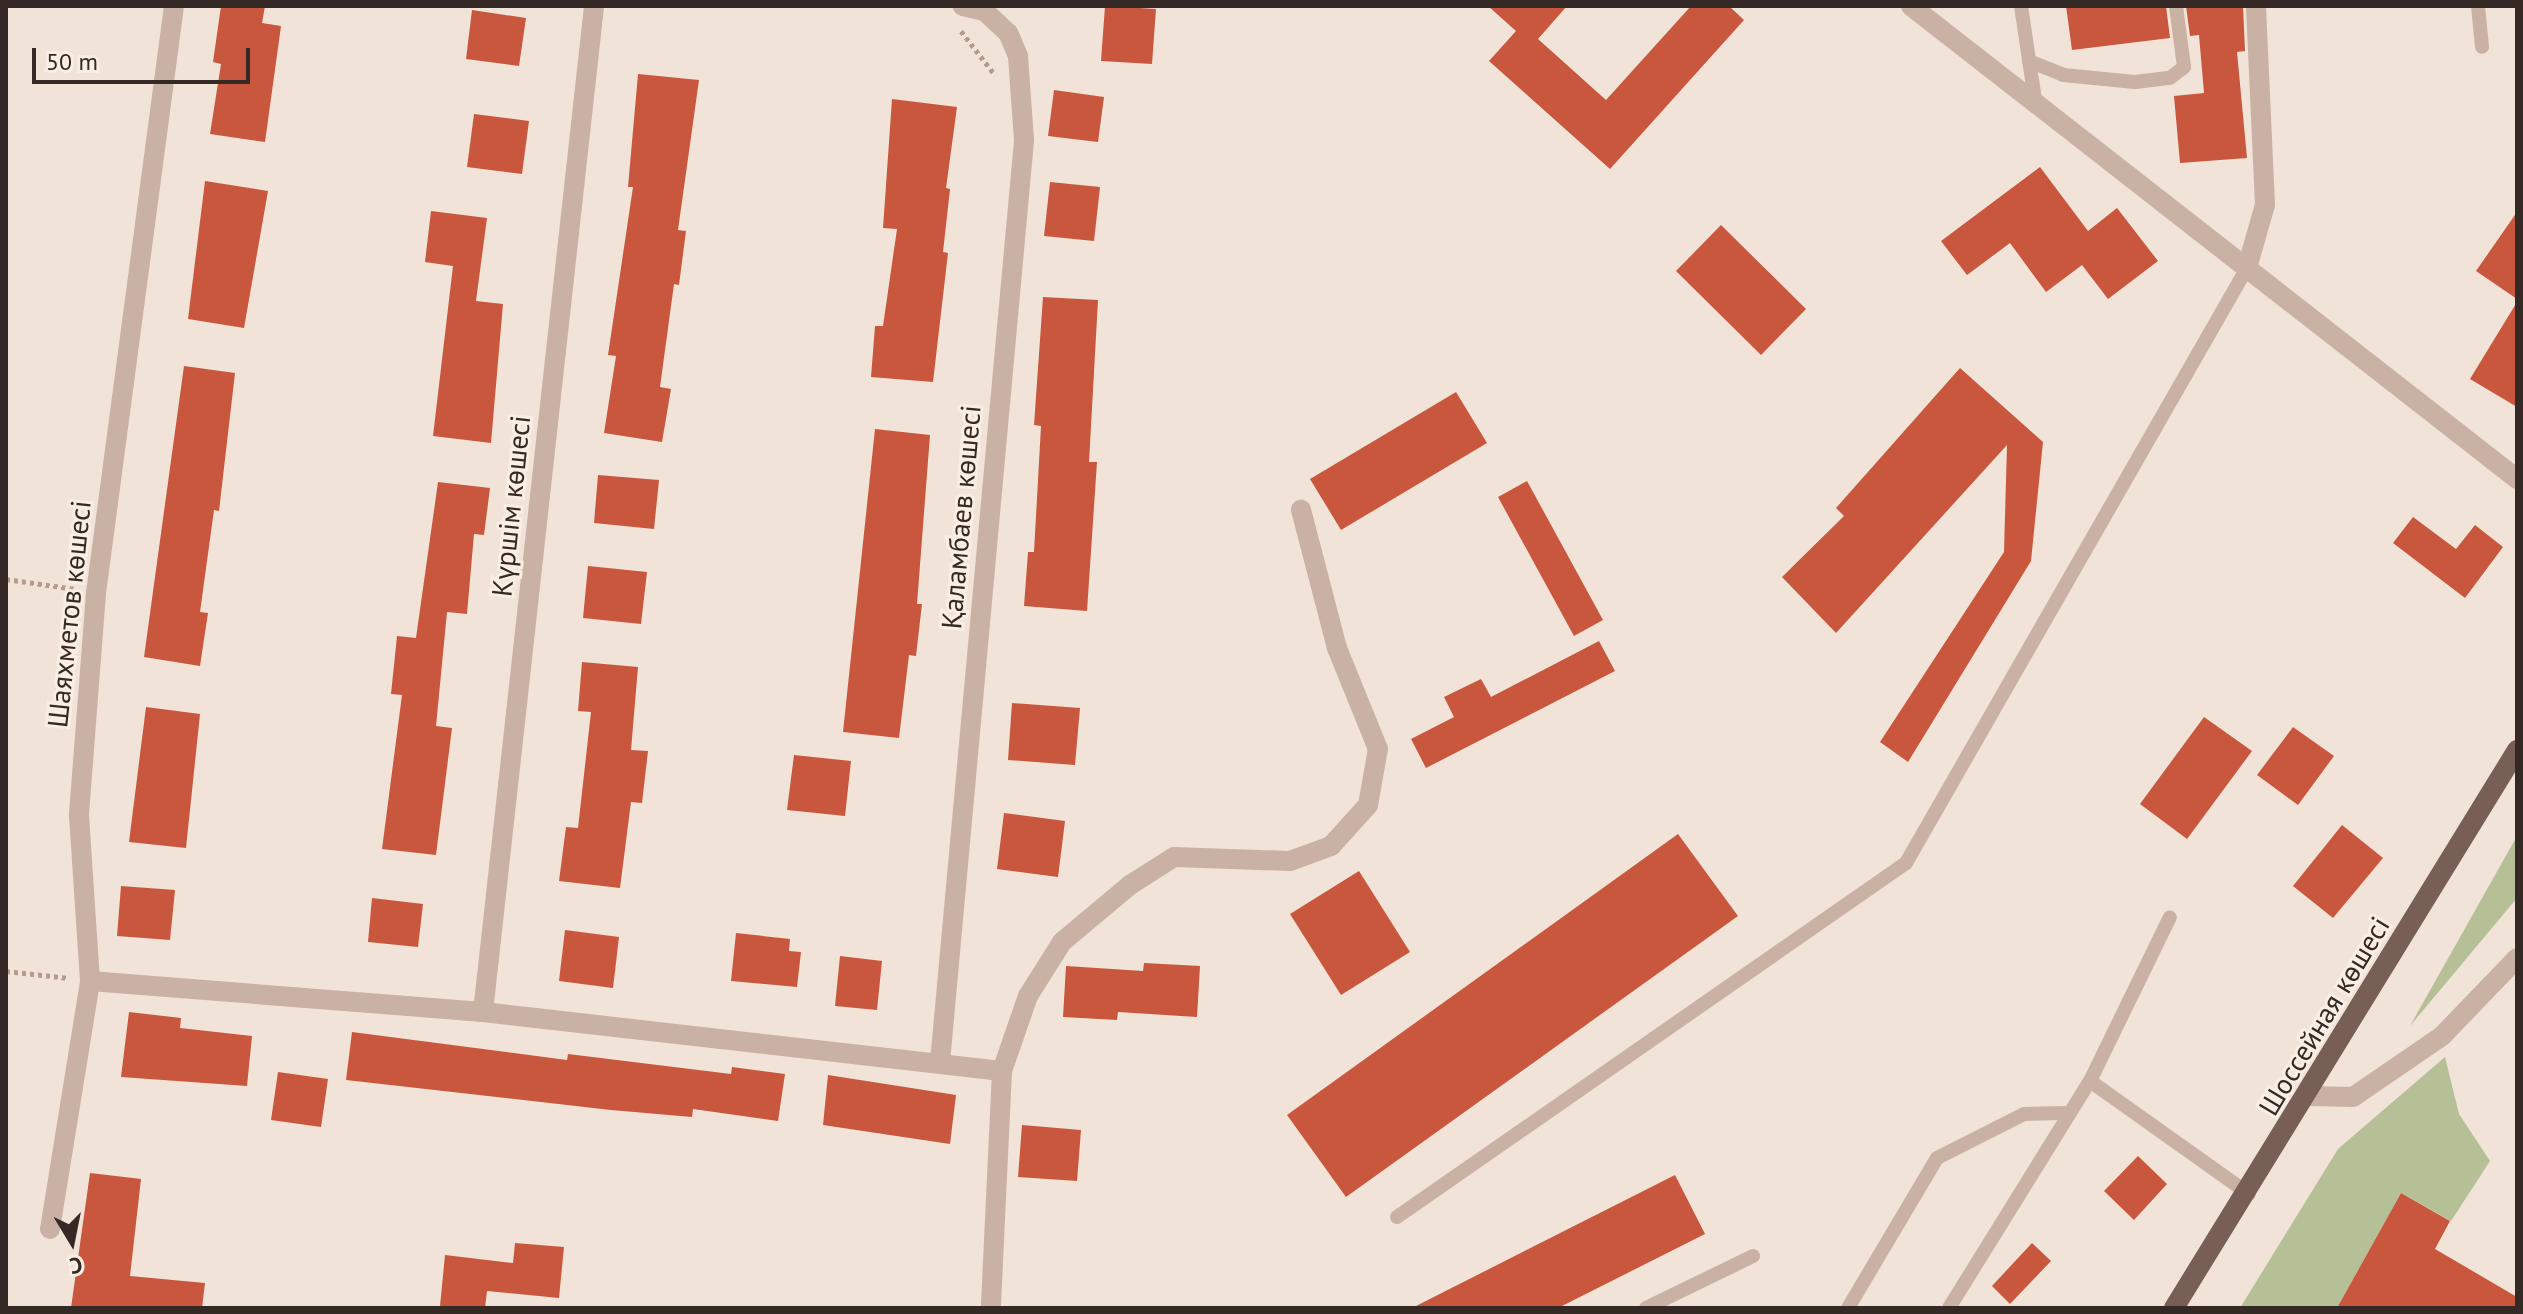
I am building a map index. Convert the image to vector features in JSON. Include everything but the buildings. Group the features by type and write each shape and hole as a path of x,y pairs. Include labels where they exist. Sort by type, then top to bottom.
{"main road":[{"name":"Шоссейная көшесі","path":"2174,1308 2249,1194 2517,750"}],"street":[{"name":"Шаяхметов көшесі","path":"50,1229 90,981 79,814 96,593 174,6"},
{"name":"Күршім көшесі","path":"483,1012 594,6"},
{"name":"Қаламбаев көшесі","path":"940,1062 1024,140 1018,56 1008,33 984,11 963,6"},
{"path":"1911,6 2517,479"},
{"path":"2247,268 2265,205 2256,6"},
{"path":"991,1308 1002,1071 1028,996 1062,942 1130,885 1174,857 1290,861 1331,846 1368,805 1378,749 1337,648 1301,510"},
{"path":"2308,1096 2353,1097 2442,1036 2517,958"},
{"path":"90,981 483,1012 1002,1071"}],"lane":[{"path":"2021,6 2036,106"},
{"path":"2029,61 2063,75 2135,82 2170,78 2184,67 2176,6"},
{"path":"2478,6 2482,47"},
{"path":"1397,1217 1906,863 2247,268"},
{"path":"1949,1308 2065,1113 2090,1081 2170,917"},
{"path":"2090,1081 2249,1194"},
{"path":"1848,1308 1937,1158 2024,1114 2065,1113"},
{"path":"1646,1308 1753,1256"}],"path":[{"path":"6,579 96,593"},
{"path":"6,971 90,981"}],"green space":[{"path":"2517,836 2517,898 2410,1026"},
{"path":"2445,1057 2459,1114 2490,1161 2451,1221 2401,1193 2337,1308 2240,1308 2338,1149"}]}
